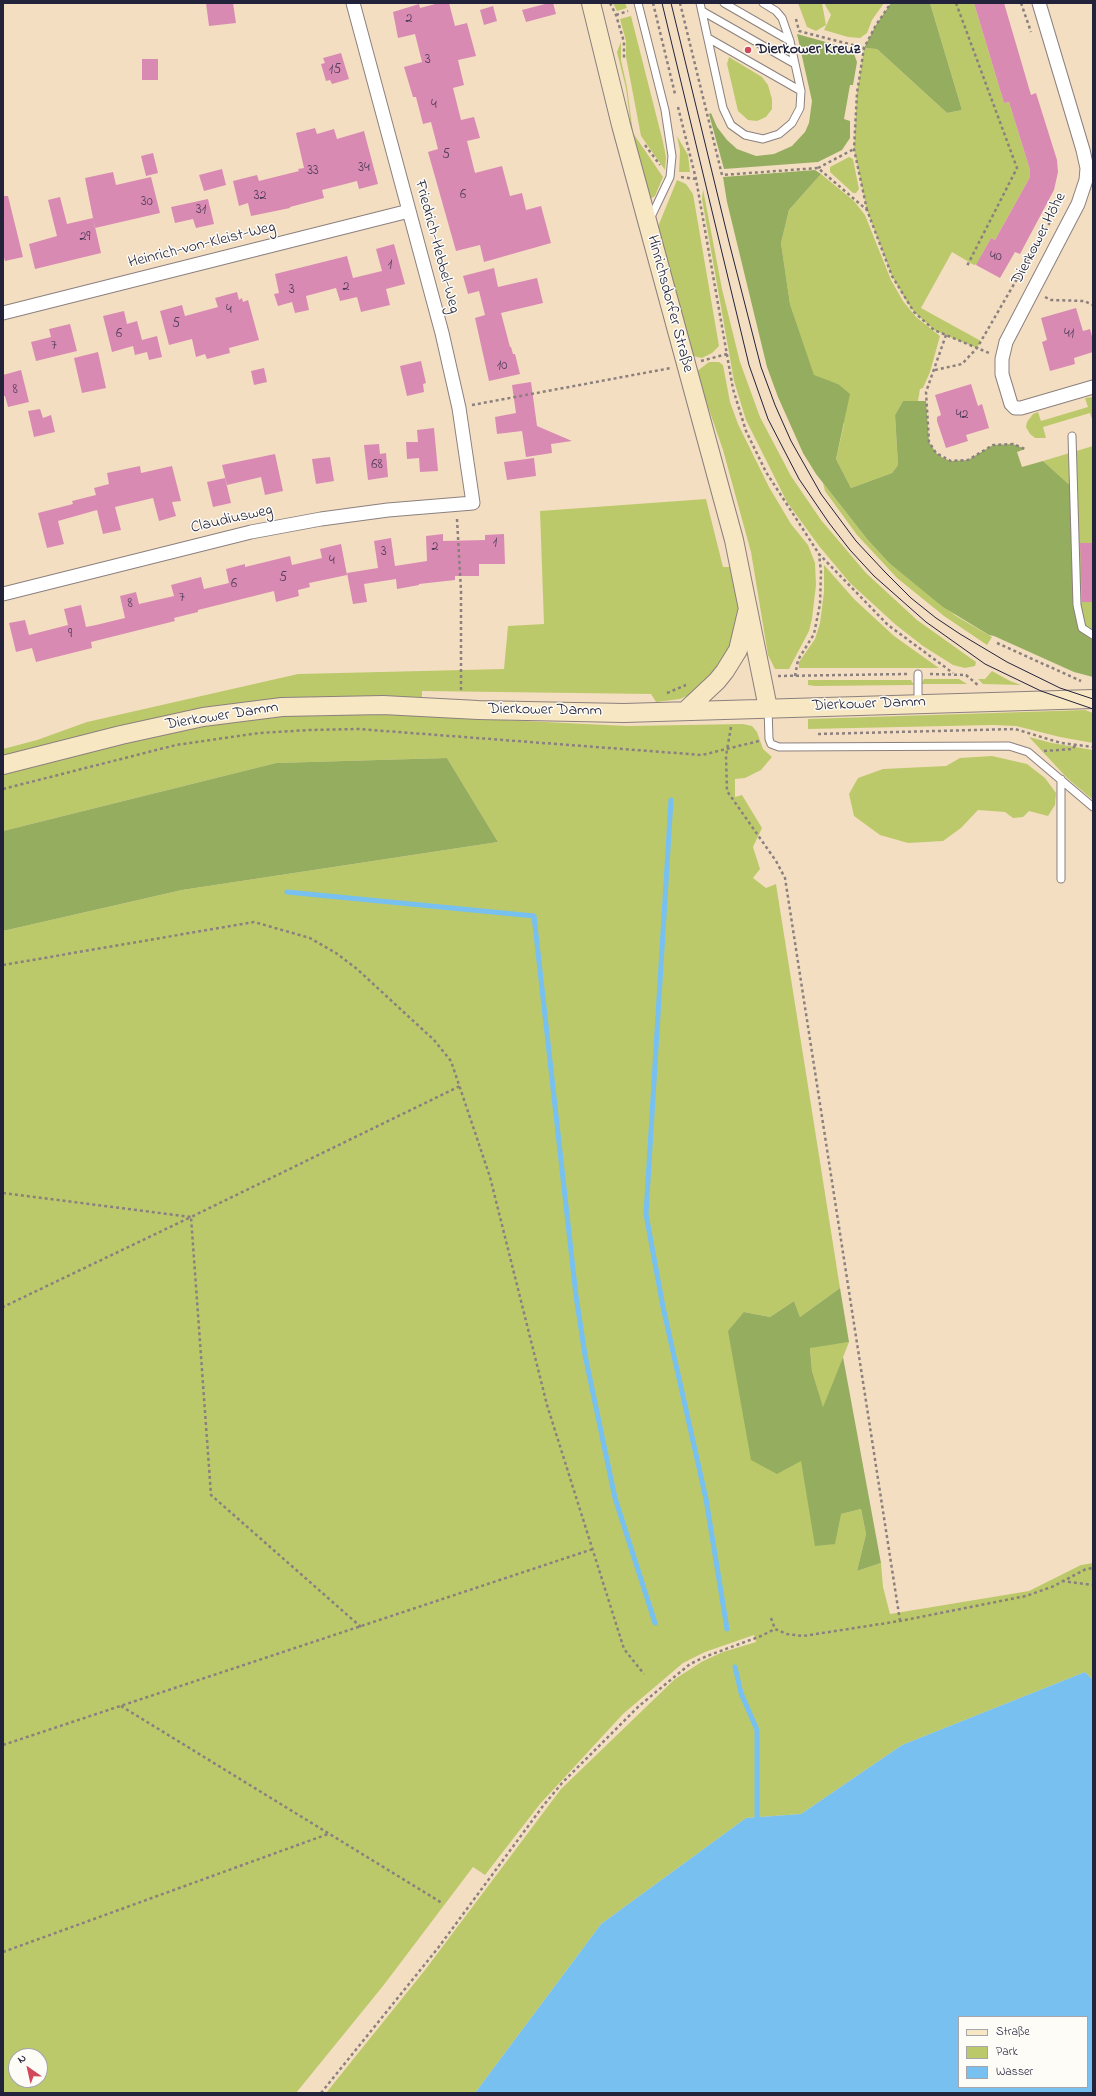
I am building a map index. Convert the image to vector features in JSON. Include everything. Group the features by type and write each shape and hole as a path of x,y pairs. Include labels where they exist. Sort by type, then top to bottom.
{"street":[{"name":"Friedrich-Hebbel-Weg","path":"353,3 442,333 459,408 473,503"},
{"name":"Hinrichsdorfer Straße","path":"591,3 620,125 734,540 768,708"},
{"name":"Dierkower Höhe","path":"1039,3 1084,150 1087,168 1085,188 1078,204 1011,331 1002,359 1002,374 1008,396 1015,408 1021,408 1093,388"},
{"name":"Heinrich-von-Kleist-Weg","path":"3,313 409,211"},
{"name":"Claudiusweg","path":"3,594 251,532 321,519 473,503"},
{"name":"Hinrichsdorfer Straße","path":"685,712 718,681 738,650 748,605"},
{"name":"Dierkower Damm","path":"3,765 121,735 202,717 282,707 383,705 478,710 624,713 685,712 918,703 1090,691"}],"lane":[{"path":"700,3 723,108 731,125 745,135 763,140 779,134 792,123 800,108 801,91 790,41 782,18 776,11 763,3"},
{"path":"724,3 790,41"},
{"path":"638,5 665,110 672,156 670,177 648,225"},
{"path":"702,11 795,64"},
{"path":"708,38 801,91"},
{"path":"1072,436 1076,605 1082,628 1093,635"},
{"path":"918,674 918,703"},
{"path":"768,708 768,739 771,744 779,747 1009,746 1028,752 1093,807"},
{"path":"1061,779 1061,879"}],"path":[{"path":"596,23 638,5 654,3 696,179 733,390 746,431 766,472 819,554 888,625 953,674"},
{"path":"680,3 722,175 818,168 854,149"},
{"path":"891,3 876,24 864,48 856,93 854,149 867,210 892,276 907,302 925,322 946,335 1002,359"},
{"path":"956,3 1017,168 967,266"},
{"path":"1021,3 1031,33"},
{"path":"803,32 864,48"},
{"path":"818,168 867,210"},
{"path":"935,370 962,364 977,348 1052,219"},
{"path":"1032,292 1051,300 1084,302 1093,305"},
{"path":"946,335 935,370 926,392 930,442 936,453 943,458 956,461 968,460 993,445 1013,444 1025,449"},
{"path":"695,363 727,354"},
{"path":"459,408 673,367"},
{"path":"456,504 461,591 461,695"},
{"path":"819,554 821,572 820,604 814,634 798,660 795,676 953,674 966,675 978,685"},
{"path":"998,643 1076,680 1090,691"},
{"path":"734,710 728,748 726,781 727,791 776,861 785,878 900,1621"},
{"path":"3,789 176,744 303,730 358,729 702,755 728,748"},
{"path":"1028,752 1073,749 1075,745"},
{"path":"3,965 254,922 310,938 336,953 352,965 434,1040 451,1061 490,1177 547,1405 624,1649 644,1674"},
{"path":"3,1307 460,1086"},
{"path":"3,1193 191,1217"},
{"path":"191,1217 211,1495 361,1627"},
{"path":"3,1745 593,1549"},
{"path":"771,1618 775,1629 787,1634 803,1636 900,1621 1026,1596 1086,1569 1093,1568"},
{"path":"1061,1581 1093,1585"},
{"path":"321,2093 438,1948 543,1806 562,1783 639,1706 685,1668 707,1656 758,1638 775,1629"},
{"path":"120,1706 442,1903"},
{"path":"3,1952 328,1834"}],"green space":[{"path":"613,3 625,3 627,8 617,11"},
{"path":"798,3 822,3 826,25 816,31 807,27"},
{"path":"824,3 884,3 872,20 867,33 860,38 848,37 824,30 831,15"},
{"path":"891,3 930,3 962,110 947,113 877,49 864,48 876,25"},
{"path":"930,3 974,3 1004,103 1009,102 1030,170 1030,177 995,240 991,238 977,264 974,265 952,252 921,308 981,341 977,348 934,330 914,312 907,302 892,276 867,210 854,149 857,93 864,48 877,49 947,113 962,110"},
{"path":"631,16 663,142 666,157 665,170 641,136 626,57 626,41 620,19"},
{"path":"797,34 844,47 854,54 857,62 853,85 850,85 844,119 850,121 850,138 842,150 818,162 724,169 709,114 711,113 717,127 727,140 737,149 756,156 774,154 792,146 805,132 809,123 812,101"},
{"path":"621,42 621,60 627,87 633,133 663,177 655,196 650,199 632,134 626,88 617,52"},
{"path":"729,57 762,77 768,85 772,99 772,109 766,117 757,121 748,120 738,111 727,64"},
{"path":"677,136 688,155 690,172 679,172 680,150"},
{"path":"849,157 853,159 859,189 856,193 853,193 830,172 830,167"},
{"path":"815,170 821,174 789,210 781,243 790,304 814,375 838,384 850,394 836,459 851,488 892,473 898,465 895,415 903,401 926,401 929,442 936,453 943,458 951,461 968,460 993,445 1013,444 1025,449 1017,452 1022,467 1043,461 1073,488 1080,623 1093,635 1093,677 1074,672 989,635 943,607 889,563 867,539 816,474 803,453 778,397 767,367 727,202 723,177"},
{"path":"821,174 854,201 865,215 891,280 903,301 916,317 940,336 930,372 923,388 920,389 918,401 903,401 895,415 898,465 892,473 851,488 836,459 844,424 838,384 814,376 790,304 781,243 789,210"},
{"path":"677,180 686,184 693,194 719,346 712,353 702,358 692,356 657,229"},
{"path":"703,189 722,289 740,362 760,417 791,476 821,520 866,573 917,620 976,662 975,666 965,668 953,665 923,646 896,625 850,583 819,546 787,502 746,420 734,381 702,199"},
{"path":"709,362 719,362 723,365 730,402 738,424 769,487 791,524 808,545 815,563 816,585 812,619 809,631 789,669 775,669 768,655 751,552 723,450 696,372"},
{"path":"1093,397 1093,422 1090,413 1043,427 1046,438 1035,438 1030,434 1026,427 1027,422 1033,414 1038,412 1041,421 1088,407 1085,398"},
{"path":"1093,446 1093,635 1080,623 1073,488 1043,461"},
{"path":"823,483 867,539 889,563 956,616 992,637 987,645 944,616 897,578 857,535 825,491"},
{"path":"706,499 723,567 732,567 737,589 740,621 728,660 698,691 680,699 656,702 651,694 422,691 422,716 627,726 743,724 752,726 757,732 763,749 772,757 761,770 745,778 735,779 735,797 742,795 762,828 753,847 760,869 753,878 766,888 776,884 840,1288 800,1317 794,1301 770,1317 744,1312 801,1461 841,1514 861,1509 866,1534 857,1571 881,1563 883,1587 890,1614 1029,1591 1081,1565 1093,1563 1093,1680 1085,1672 902,1745 801,1814 746,1818 601,1924 475,2093 326,2093 425,1970 561,1789 675,1679 703,1661 723,1652 756,1642 754,1635 705,1652 683,1663 623,1714 540,1804 485,1875 473,1867 383,1986 296,2093 3,2093 3,931 182,890 498,842 447,758 276,763 3,831 3,749 37,740 87,722 298,674 504,669 508,626 544,624 540,511"},
{"path":"824,565 854,599 894,636 939,668 799,668 799,662 815,639 820,623 824,592"},
{"path":"992,671 1021,685 983,684 978,679 985,679"},
{"path":"924,679 959,679 967,684 921,684"},
{"path":"808,680 911,680 914,685 815,686 808,685"},
{"path":"1085,710 1093,713 1093,743 1060,737 1016,726 993,725 808,729 808,719"},
{"path":"1029,737 1052,743 1093,750 1093,800 1067,778"},
{"path":"992,756 1027,764 1045,778 1056,793 1055,805 1048,816 1029,811 1023,817 1013,818 1005,812 978,810 961,828 943,841 908,843 880,835 854,816 849,794 858,778 883,769 946,766 960,758"},
{"path":"447,758 498,842 182,890 3,931 3,831 276,763"},
{"path":"840,1288 849,1342 810,1348 812,1371 823,1407 843,1357 881,1563 857,1571 866,1534 861,1509 841,1514 835,1544 815,1546 801,1461 777,1474 751,1460 728,1331 744,1312 770,1317 794,1301 800,1317"},
{"path":"849,1342 823,1408 812,1371 810,1347"}],"water":[{"path":"1085,1672 1093,1680 1093,2093 475,2093 601,1924 746,1818 801,1814 902,1745"}],"building":[{"path":"206,3 233,3 236,23 209,26"},
{"path":"439,3 449,3 455,26 467,23 476,56 458,60 464,85 453,88 461,120 474,117 480,138 467,141 475,173 502,166 510,196 522,193 526,210 541,206 551,243 484,262 480,245 456,251 428,152 438,149 431,122 423,124 416,97 413,97 404,67 422,62 415,34 398,38 393,12 419,4 420,8"},
{"path":"553,3 556,14 526,22 522,10"},
{"path":"974,3 1004,3 1031,95 1036,93 1057,160 1058,172 1054,190 1020,254 1015,252 1000,278 976,265 991,238 995,240 1030,177 1030,170 1009,102 1004,103"},
{"path":"493,6 497,21 484,25 480,10"},
{"path":"341,53 349,79 332,84 330,80 326,81 321,64 325,63 323,58"},
{"path":"142,59 158,59 158,80 142,80"},
{"path":"315,128 317,134 334,129 337,139 364,131 378,184 359,189 357,181 322,190 324,198 290,208 251,216 248,203 239,206 233,181 257,175 259,181 299,171 298,169 304,168 296,133"},
{"path":"153,153 158,173 146,176 141,156"},
{"path":"222,169 226,185 204,191 199,175"},
{"path":"113,172 116,185 151,177 160,213 95,228 85,178"},
{"path":"3,196 8,196 23,257 5,261 3,254"},
{"path":"60,197 67,224 93,218 101,253 35,269 29,244 57,236 48,200"},
{"path":"208,199 214,224 196,228 193,219 175,223 171,207"},
{"path":"394,244 405,284 386,289 390,305 361,312 357,297 340,301 336,288 306,296 309,310 295,313 292,302 278,306 274,294 279,293 275,274 347,256 353,278 382,271 376,249"},
{"path":"494,268 498,287 537,278 543,303 501,313 510,347 513,354 515,354 520,374 489,381 475,318 485,315 479,291 468,294 463,276"},
{"path":"237,292 239,300 242,298 243,302 248,300 259,340 229,348 230,353 207,359 205,354 196,357 192,339 169,345 160,311 182,305 185,316 218,307 215,298"},
{"path":"1076,308 1083,331 1090,329 1093,340 1093,352 1074,358 1075,364 1050,371 1042,342 1047,340 1041,318"},
{"path":"124,311 127,324 137,321 142,340 157,336 162,357 149,360 147,352 135,355 133,346 112,352 103,316"},
{"path":"70,324 77,351 36,361 31,342 51,337 49,329"},
{"path":"98,352 106,388 82,393 74,358"},
{"path":"421,361 426,383 423,384 424,392 407,396 400,366"},
{"path":"264,368 267,382 254,385 251,371"},
{"path":"21,370 29,402 8,407 5,396 3,396 3,375"},
{"path":"531,382 537,426 572,441 551,444 552,453 526,457 522,431 497,434 495,417 516,413 512,385"},
{"path":"971,384 978,406 982,404 989,428 966,435 968,441 946,448 937,421 937,417 941,415 935,395"},
{"path":"40,409 43,418 51,415 55,432 34,437 28,411"},
{"path":"434,428 438,471 420,472 419,458 407,459 406,442 418,442 417,430"},
{"path":"379,444 380,454 386,453 388,477 368,480 364,445"},
{"path":"275,454 283,491 265,495 261,477 227,485 222,465"},
{"path":"330,457 334,481 316,484 312,459"},
{"path":"534,458 536,476 507,480 504,462"},
{"path":"140,466 141,473 172,466 181,501 172,502 176,516 159,521 153,498 115,507 121,530 103,534 97,510 58,521 64,544 47,548 38,513 73,504 72,501 96,495 94,488 109,484 107,473"},
{"path":"225,478 231,503 213,507 207,482"},
{"path":"443,534 443,541 485,540 485,535 504,534 505,564 479,564 479,576 455,576 455,580 419,584 397,589 396,579 364,584 367,602 353,604 347,573 378,568 374,541 391,538 395,566 427,561 426,536"},
{"path":"1080,543 1093,543 1093,602 1082,602"},
{"path":"341,544 347,575 309,583 310,587 298,590 299,596 276,602 274,591 198,610 198,612 174,618 175,621 91,642 92,648 36,662 32,648 16,652 9,623 25,620 29,635 68,625 64,609 81,605 86,627 96,625 125,618 120,596 136,592 139,604 174,596 171,585 201,577 204,589 229,583 226,569 245,564 245,567 290,556 292,565 322,558 320,549"}],"waterway":[{"path":"671,800 646,1214 663,1307 706,1499 727,1629"},
{"path":"287,892 534,916 576,1296 585,1355 615,1498 655,1623"},
{"path":"735,1667 741,1693 757,1730 757,1818"}],"tram line":[{"path":"662,3 749,365 768,419 799,479 829,523 850,550 874,576 926,622 985,664 1041,691 1093,709"},
{"path":"671,3 761,367 775,405 791,441 821,494 856,541 911,598 936,618 1007,662 1060,688 1093,699"}],"place":[{"name":"Dierkower Kreuz","path":"748,50"}]}
